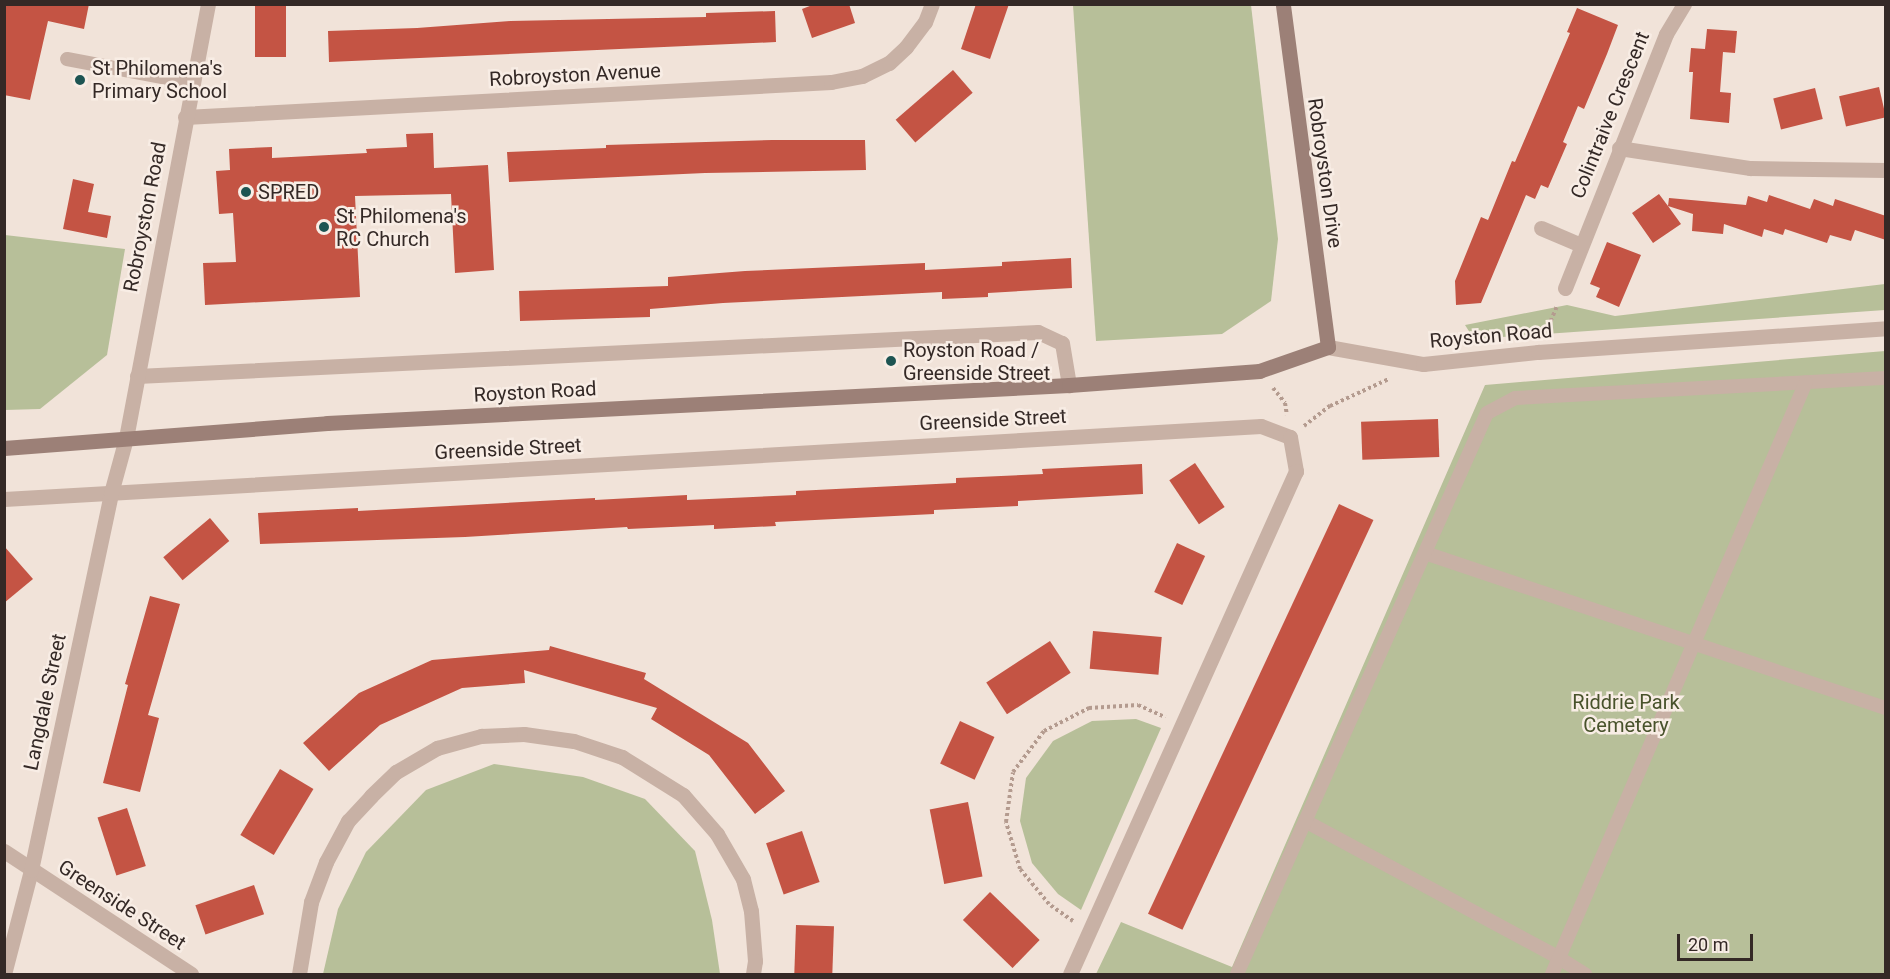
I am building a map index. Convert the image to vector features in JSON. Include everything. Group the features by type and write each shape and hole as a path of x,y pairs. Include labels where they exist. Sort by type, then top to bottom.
{"main road":[{"name":"Robroyston Drive","path":"1283,4 1328,347"},
{"name":"Royston Road","path":"4,448 327,423 1069,385 1259,371 1328,347"}],"street":[{"name":"Robroyston Road","path":"126,438 208,4"},
{"name":"Robroyston Avenue","path":"185,117 831,82 862,76 889,63 906,48 919,30 932,4"},
{"name":"Colintraive Crescent","path":"1565,288 1618,148 1666,34 1684,4"},
{"path":"1618,148 1750,168 1886,170"},
{"path":"1541,228 1581,244"},
{"name":"Royston Road","path":"1328,347 1423,364 1538,352 1886,328"},
{"name":"Royston Road","path":"137,376 1038,332 1062,343 1069,385"},
{"name":"Greenside Street","path":"4,499 1261,426 1290,437"},
{"path":"1070,975 1296,471 1290,437"},
{"name":"Langdale Street","path":"4,974 31,870 111,493 126,438"},
{"path":"299,975 311,902 326,861 348,821 396,772 437,748 481,736 524,734 574,741 622,757 683,795 717,834 743,879 751,911 755,961 753,975"},
{"name":"Greenside Street","path":"4,851 191,975"}],"lane":[{"path":"67,59 193,83"},
{"path":"1237,975 1487,413 1515,398 1886,378"},
{"path":"1552,975 1806,382"},
{"path":"1425,553 1886,708"},
{"path":"1305,821 1559,958 1585,975"}],"path":[{"path":"1538,352 1565,288"},
{"path":"1259,371 1285,403 1290,437 1330,406 1392,378"},
{"path":"1089,932 1048,904 1020,869 1006,822 1013,772 1044,731 1089,708 1138,705 1184,724"}],"green space":[{"path":"1073,5 1251,5 1278,239 1271,301 1222,334 1096,341"},
{"path":"5,235 125,249 107,355 40,409 5,410"},
{"path":"1885,284 1885,310 1474,339 1465,325 1567,305 1615,316"},
{"name":"Riddrie Park Cemetery","path":"1885,351 1885,974 1096,974 1121,922 1232,967 1485,385"},
{"path":"1136,719 1161,728 1081,910 1058,894 1032,863 1020,821 1026,778 1053,741 1092,721"},
{"path":"494,764 583,777 645,799 695,851 712,920 720,974 323,974 338,909 366,852 426,790"}],"building":[{"path":"4,4 89,4 84,29 48,21 30,100 4,95"},
{"path":"255,4 286,4 286,57 255,57"},
{"path":"815,4 849,4 855,23 812,38 802,9"},
{"path":"976,4 1009,4 990,59 961,49"},
{"path":"1577,8 1618,25 1607,54 1584,109 1578,106 1563,142 1567,144 1548,188 1541,185 1535,199 1526,195 1481,303 1456,305 1455,281 1481,217 1488,220 1512,161 1515,162 1570,33 1567,32"},
{"path":"775,11 776,42 329,62 328,31 417,28 510,21 706,17 706,13"},
{"path":"1707,29 1737,31 1735,53 1723,52 1720,92 1731,93 1729,123 1690,119 1693,72 1689,72 1691,48 1705,49"},
{"path":"953,70 973,93 915,143 896,120"},
{"path":"1879,87 1886,117 1846,126 1839,96"},
{"path":"1815,88 1823,119 1781,129 1773,98"},
{"path":"433,133 434,168 488,165 494,270 455,273 451,194 355,196 360,297 205,305 203,263 236,262 233,213 219,214 216,171 230,170 229,149 272,147 272,158 367,153 366,149 407,147 406,134"},
{"path":"865,140 866,170 705,173 509,182 507,152 606,148 606,145"},
{"path":"73,179 94,184 88,212 111,216 107,238 63,229"},
{"path":"1659,194 1681,224 1653,243 1632,213"},
{"path":"1769,195 1810,209 1814,199 1833,206 1835,199 1886,216 1886,240 1855,230 1851,241 1830,235 1827,243 1785,229 1783,235 1764,229 1762,237 1724,224 1723,234 1692,231 1693,214 1668,206 1669,198 1746,205 1748,196 1767,202"},
{"path":"1607,242 1641,255 1619,307 1596,297 1600,288 1590,284"},
{"path":"1071,258 1072,288 988,293 988,297 942,299 942,292 723,303 650,309 650,317 520,321 519,291 668,286 668,277 745,271 925,263 925,270 1002,266 1002,262"},
{"path":"1438,419 1439,457 1362,460 1361,422"},
{"path":"1195,463 1225,507 1199,524 1169,480"},
{"path":"1142,464 1143,494 1018,501 1018,506 934,510 934,514 775,522 776,526 714,529 714,525 628,529 627,527 465,537 260,544 258,513 358,508 358,511 595,498 595,500 687,495 687,500 796,495 796,491 956,483 956,478 1043,474 1042,469"},
{"path":"1339,504 1373,520 1182,930 1148,914"},
{"path":"210,518 229,541 183,580 163,557"},
{"path":"1177,543 1205,556 1182,605 1154,592"},
{"path":"4,546 33,579 4,603"},
{"path":"150,596 180,604 148,715 159,718 140,792 103,783 128,685 125,684"},
{"path":"1093,631 1162,637 1158,675 1090,669"},
{"path":"1050,641 1071,673 1007,714 986,682"},
{"path":"550,646 646,673 644,679 748,743 785,791 755,814 709,755 651,719 657,708 524,670 525,683 462,688 380,725 329,771 303,743 359,693 432,660 549,650"},
{"path":"960,721 994,737 975,780 940,764"},
{"path":"280,769 313,789 274,855 240,835"},
{"path":"968,802 983,877 944,884 930,809"},
{"path":"127,808 146,866 116,876 98,818"},
{"path":"802,831 820,882 784,894 766,843"},
{"path":"254,885 264,914 205,934 195,905"},
{"path":"990,892 1040,940 1013,968 963,920"},
{"path":"796,925 834,926 832,974 794,974"}],"place":[{"name":"St Philomena's Primary School","path":"80,80"},
{"name":"SPRED","path":"246,192"},
{"name":"St Philomena's RC Church","path":"324,227"},
{"name":"Royston Road / Greenside Street","path":"891,361"}]}
